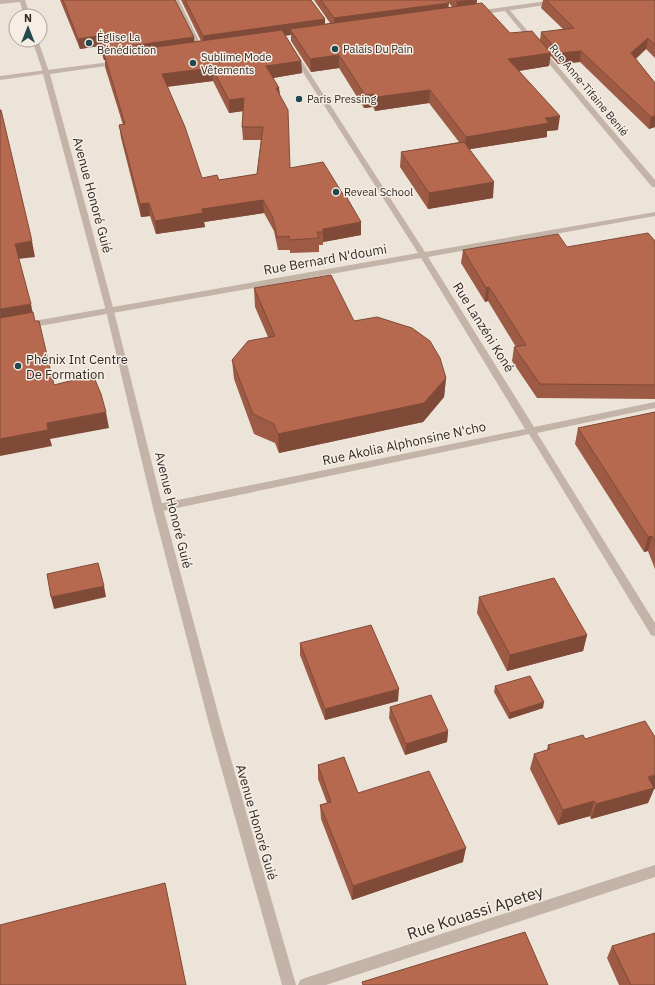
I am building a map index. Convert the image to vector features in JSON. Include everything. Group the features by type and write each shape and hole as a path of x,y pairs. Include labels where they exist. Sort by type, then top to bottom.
{"street":[{"path":"0,2 22,0"},
{"path":"176,0 197,51 208,50"},
{"path":"470,14 567,0"},
{"name":"Rue Anne-Tifaine Benié","path":"506,9 655,185"},
{"name":"Rue Lanzéni Koné","path":"289,46 423,255 655,632"},
{"name":"Avenue Honoré Guié","path":"38,48 46,72 110,310 158,508 216,728 289,985"},
{"path":"0,78 122,62"},
{"name":"Rue Bernard N'doumi","path":"0,330 655,214"},
{"name":"Rue Akolia Alphonsine N'cho","path":"158,508 655,405"},
{"name":"Rue Kouassi Apetey","path":"305,985 655,871"}],"building":[{"path":"63,0 175,0 194,37 102,50 98,36 78,39"},
{"path":"185,0 311,0 325,19 203,36"},
{"path":"321,0 446,0 449,3 334,18"},
{"path":"456,0 469,0 457,2"},
{"path":"546,0 655,0 655,45 648,38 631,53 655,83 655,116 651,117 581,51 560,53 541,32 574,28"},
{"path":"482,3 510,33 532,31 551,53 508,59 560,116 545,118 549,123 466,137 430,90 376,97 373,94 365,95 339,55 310,59 290,29"},
{"path":"282,30 301,61 266,66 279,88 276,88 288,110 290,168 323,162 344,196 346,196 361,222 323,229 323,232 317,232 319,238 290,240 289,236 277,237 273,218 263,200 202,209 203,213 155,221 149,203 140,204 119,125 125,124 104,54","holes":["212,68 229,100 244,98 242,127 263,127 257,174 219,180 217,175 202,178 185,127 162,74"]},
{"path":"0,110 32,241 15,244 31,304 0,309"},
{"path":"464,142 494,182 429,193 401,152"},
{"path":"648,233 655,241 655,385 540,384 514,347 526,345 489,287 486,288 463,250 558,234 567,247"},
{"path":"331,275 354,321 377,317 412,328 430,341 440,358 446,378 424,403 278,434 274,424 253,414 232,360 248,341 275,336 254,288"},
{"path":"33,312 35,321 39,321 54,385 93,375 101,394 106,412 47,423 48,430 0,439 0,318"},
{"path":"655,412 655,542 652,536 648,537 578,428"},
{"path":"98,563 104,586 51,597 47,574"},
{"path":"554,578 587,635 510,655 479,597"},
{"path":"371,625 399,689 325,709 300,643"},
{"path":"530,676 544,702 510,713 495,686"},
{"path":"431,695 448,731 406,744 390,707"},
{"path":"645,721 655,737 655,775 648,777 654,788 596,804 594,801 563,810 534,754 550,749 548,745 583,735 585,739"},
{"path":"344,757 358,793 429,771 466,848 353,886 320,805 331,802 318,765"},
{"path":"165,883 186,985 0,985 0,925"},
{"path":"525,932 548,985 363,985 362,982"},
{"path":"655,933 655,985 631,985 612,946"}],"place":[{"name":"Église La Bénédiction","path":"89,43"},
{"name":"Palais Du Pain","path":"335,49"},
{"name":"Sublime Mode Vêtements","path":"193,63"},
{"name":"Paris Pressing","path":"299,99"},
{"name":"Reveal School","path":"336,192"},
{"name":"Phénix Int Centre De Formation","path":"18,366"}]}
